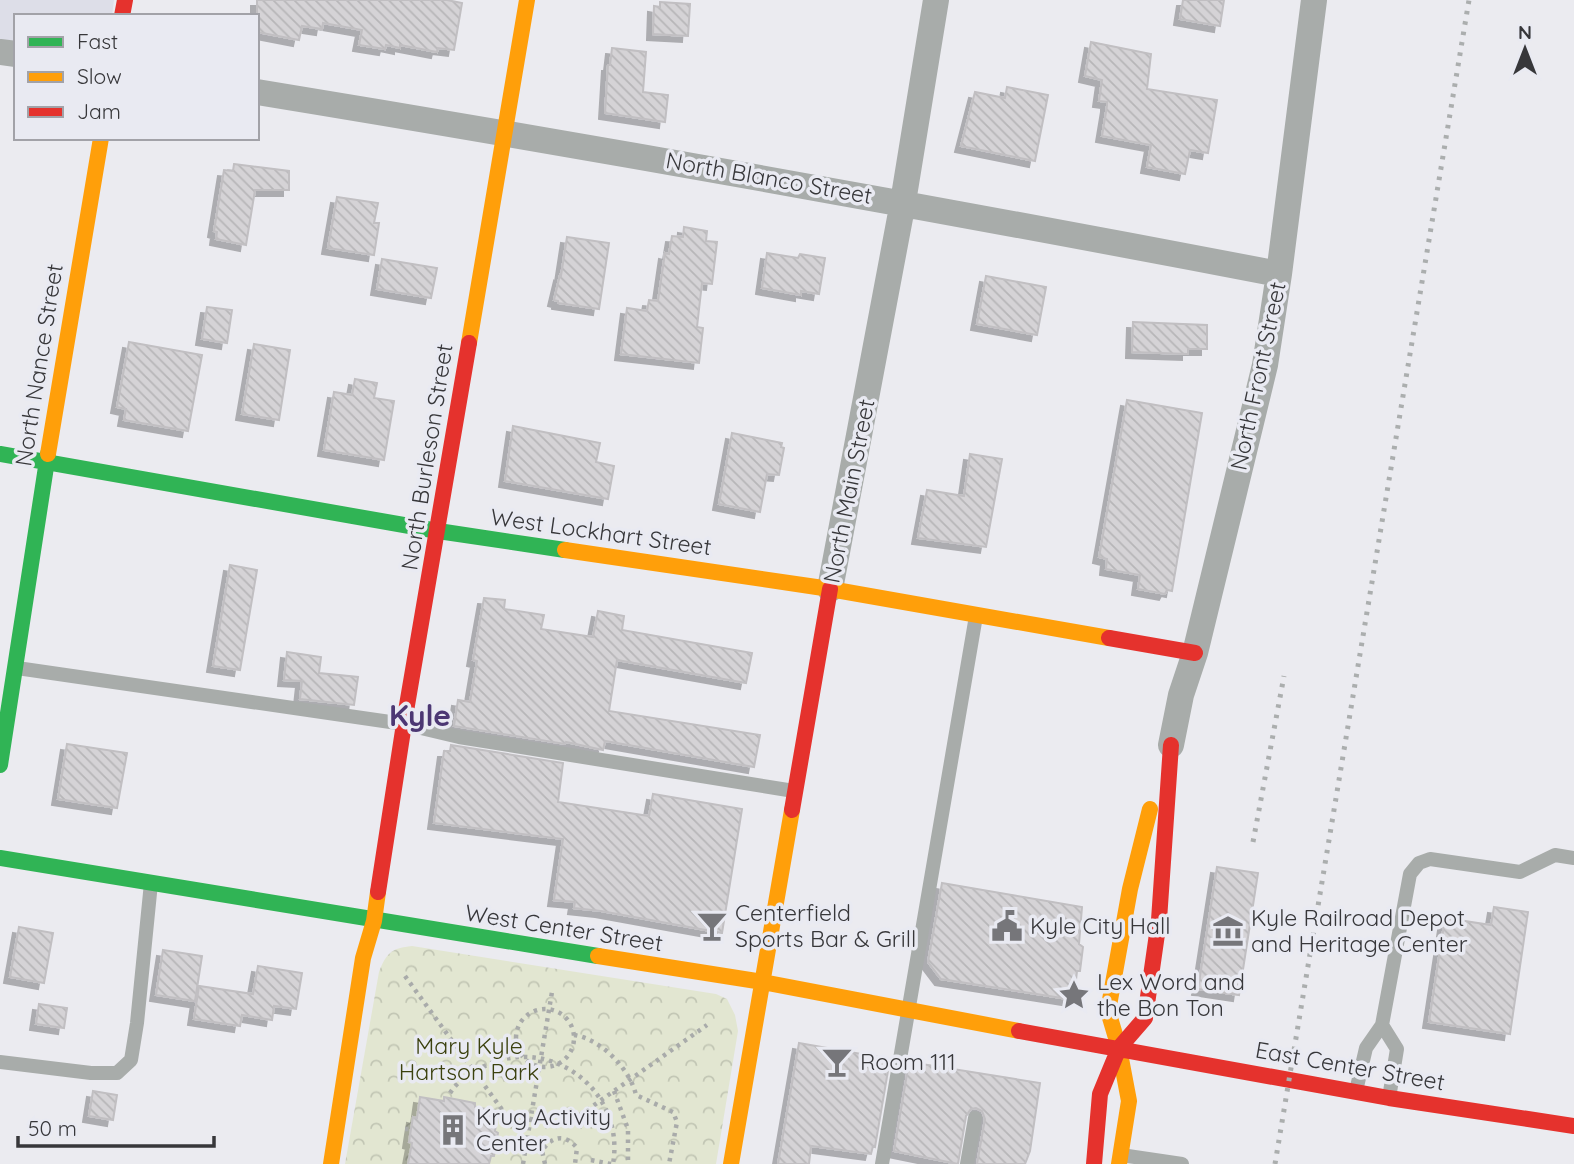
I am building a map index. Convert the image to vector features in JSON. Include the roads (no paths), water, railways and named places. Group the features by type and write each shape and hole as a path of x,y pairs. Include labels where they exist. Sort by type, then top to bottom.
{"street":[{"name":"North Burleson Street","path":"331,1164 363,958 374,921 404,724 527,0"},
{"name":"North Main Street","path":"731,1164 764,982 794,791 903,202 936,0"},
{"name":"North Front Street","path":"1119,1048 1108,1011 1130,889 1145,824 1171,745 1181,695 1195,653 1265,365 1314,0"},
{"name":"North Blanco Street","path":"259,92 903,202 1279,274"},
{"name":"North Nance Street","path":"0,765 101,140"},
{"name":"West Lockhart Street","path":"0,454 438,531 830,589 1195,653"},
{"name":"North Front Street","path":"1119,1048 1145,1018 1159,920 1171,745"},
{"name":"West Center Street","path":"0,858 374,921 764,982 907,1011 1119,1048"},
{"name":"East Center Street","path":"1119,1048 1389,1098 1574,1125"},
{"path":"1094,1158 1100,1094 1119,1048"},
{"path":"1119,1048 1129,1101 1120,1160"}],"lane":[{"path":"882,1164 976,614"},
{"path":"16,668 404,724 459,737 794,791"},
{"path":"1356,1091 1366,1048 1382,1024 1410,874 1419,863 1430,859 1520,872 1556,855 1574,858"},
{"path":"0,1062 91,1073 117,1073 131,1060 152,882"},
{"path":"1382,1024 1397,1049 1389,1098"},
{"path":"967,1164 975,1118"},
{"path":"1094,1158 1182,1164"}],"railway":[{"path":"1275,1164 1469,0"},
{"path":"1253,842 1284,676"}],"place":[{"name":"Centerfield Sports Bar & Grill","path":"712,926"},
{"name":"Kyle City Hall","path":"1007,926"},
{"name":"Kyle Railroad Depot and Heritage Center","path":"1228,931"},
{"name":"Lex Word and the Bon Ton","path":"1074,995"},
{"name":"Room 111","path":"837,1062"},
{"name":"Krug Activity Center","path":"453,1130"}],"district":[{"name":"Kyle","path":"420,716"}],"park label":[{"name":"Mary Kyle Hartson Park","path":"469,1059"}]}
